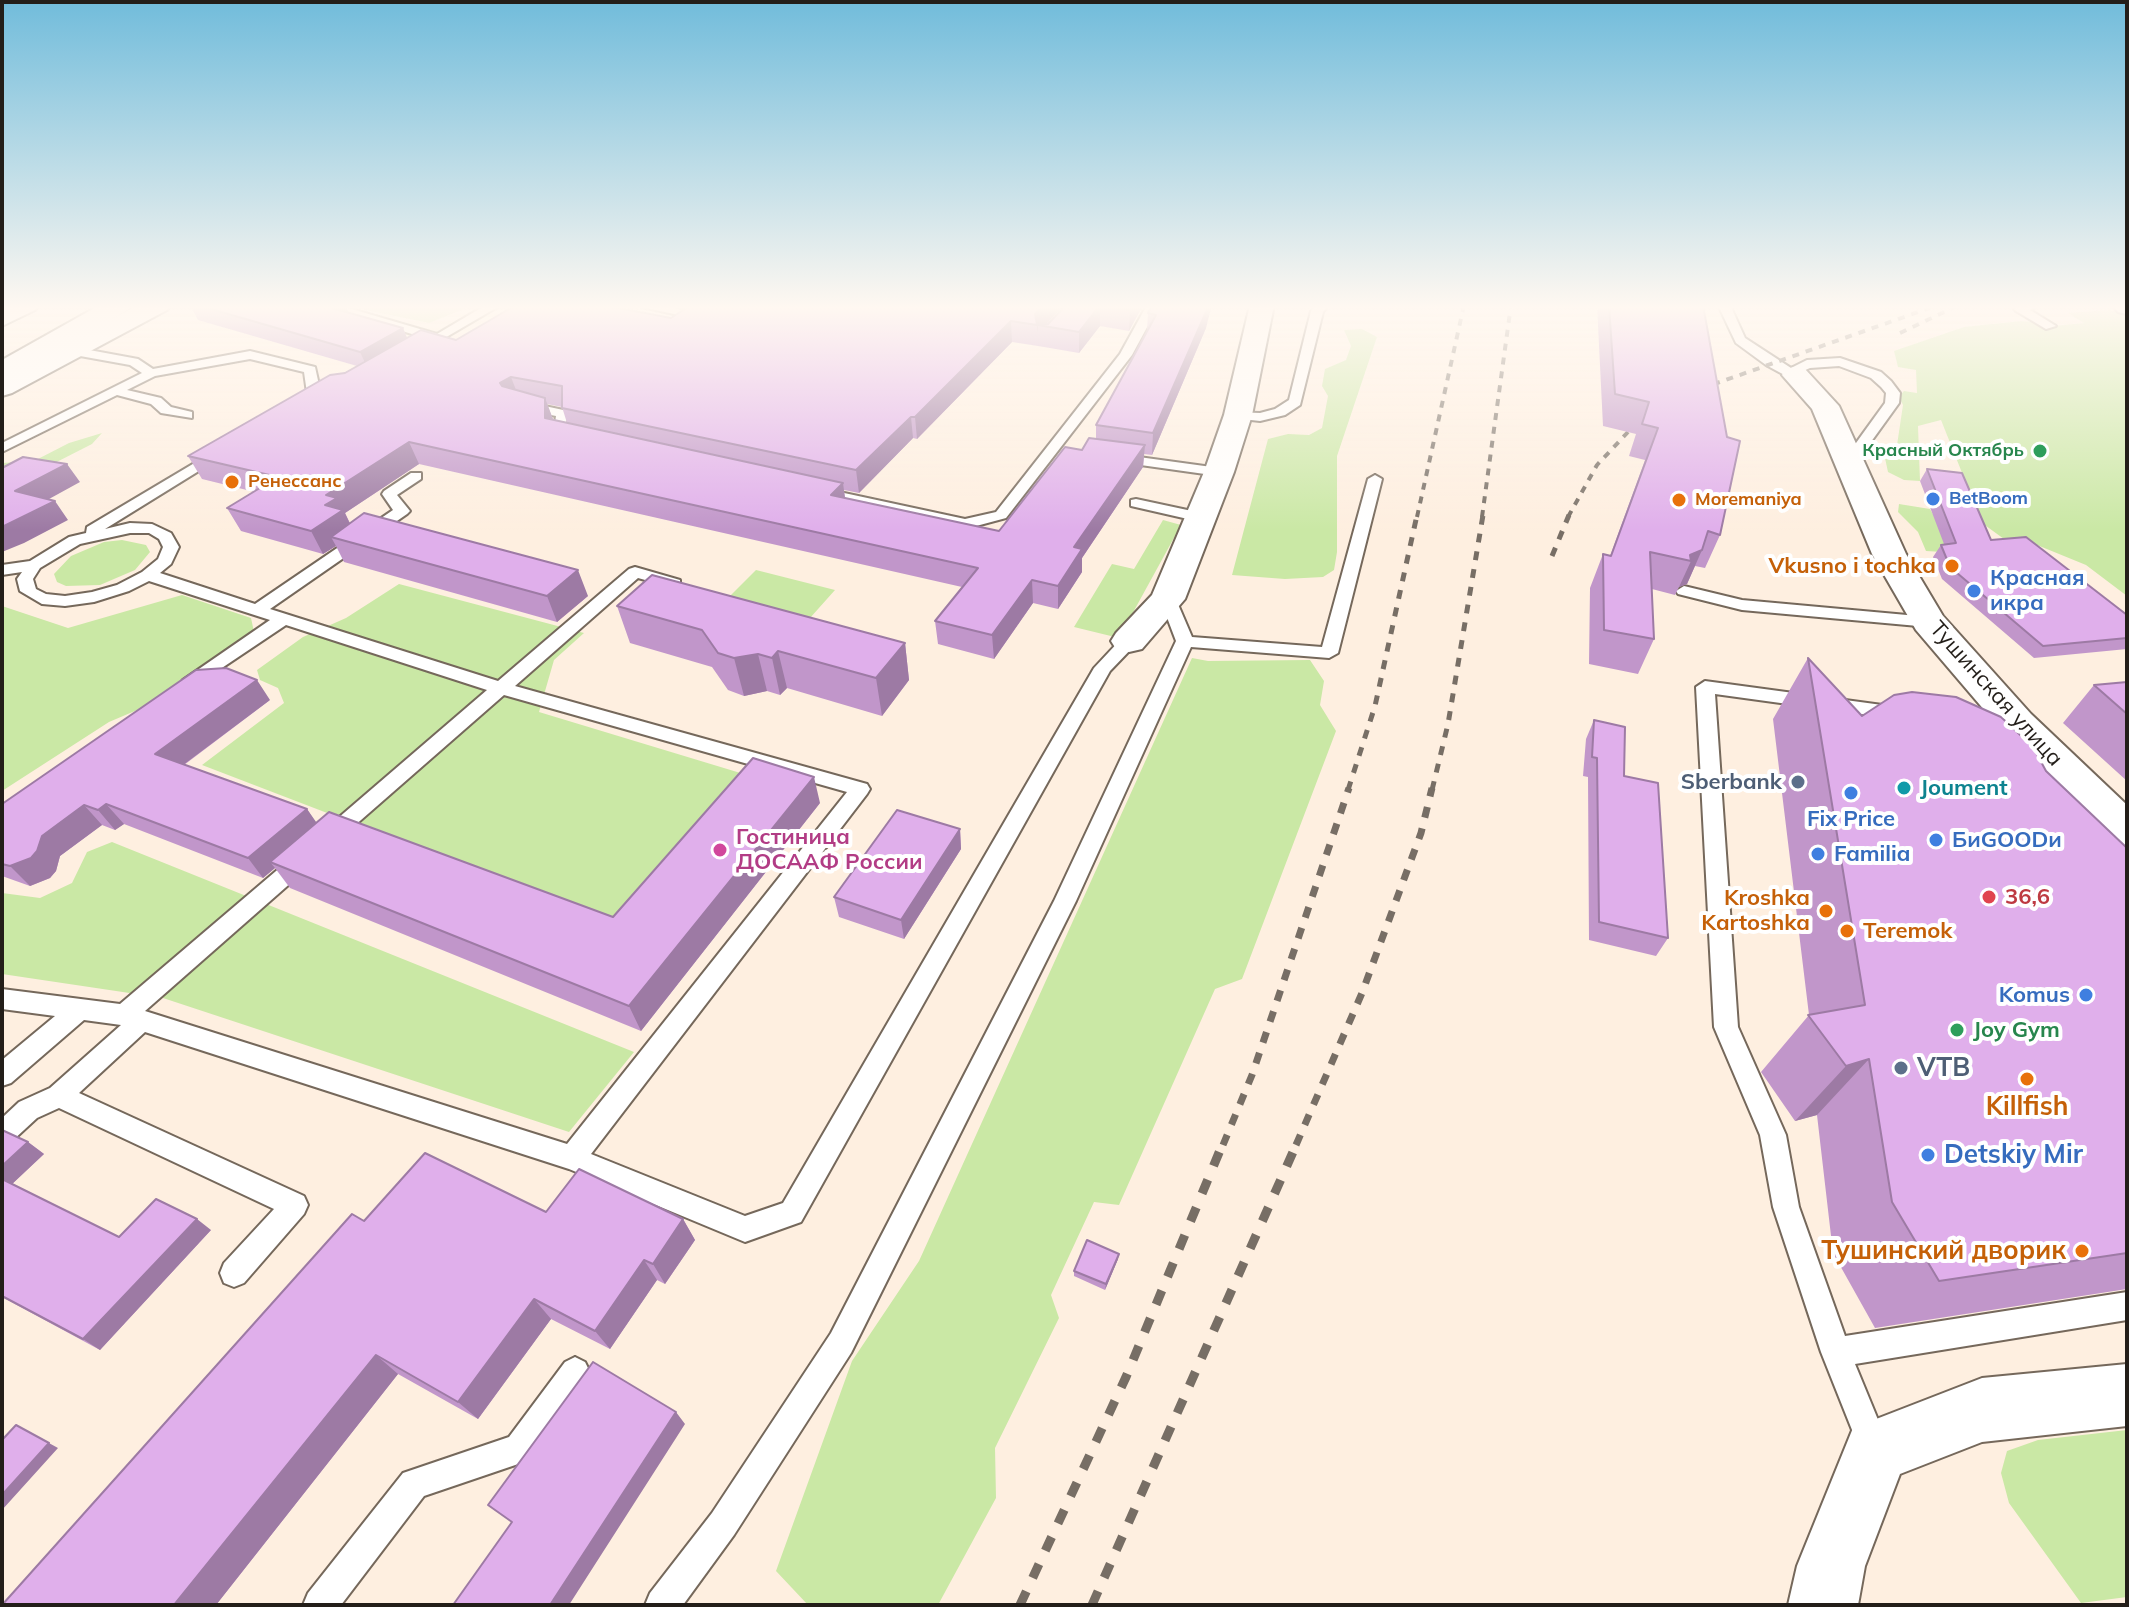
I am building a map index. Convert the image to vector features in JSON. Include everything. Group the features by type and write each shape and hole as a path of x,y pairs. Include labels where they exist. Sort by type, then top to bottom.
{"street":[{"path":"1129,641 1168,599 1219,472 1246,380"},
{"name":"Тушинская улица","path":"1800,380 1825,406 1889,554 1929,622 2003,723 2127,831"},
{"path":"1823,1605 1831,1566 1876,1451 1982,1410 2127,1395"}],"lane":[{"path":"2,448 137,380"},
{"path":"288,410 320,393 314,380"},
{"path":"799,487 965,524 1001,515 1060,449 1108,380"},
{"path":"1238,415 1260,417 1280,412 1295,402 1300,380"},
{"path":"1850,461 1892,403 1893,393 1882,380"},
{"path":"115,391 156,401 166,410 187,415"},
{"path":"518,405 563,414 558,434 588,440"},
{"path":"75,540 130,528 152,529 166,536 171,547 165,561 148,575 123,588 94,597 65,601 42,599 28,591 25,579 34,565 51,552 235,442"},
{"path":"1106,456 1219,472"},
{"path":"257,610 402,511 389,494 416,476"},
{"path":"1185,641 1213,646 1329,653 1375,479"},
{"path":"1136,503 1201,517"},
{"path":"2,570 34,565"},
{"path":"2,1134 28,1110 59,1096 133,1018 635,572 694,588"},
{"path":"148,575 501,688 860,789 572,1158"},
{"path":"1684,591 1742,605 1929,622"},
{"path":"662,1605 723,1524 841,1343 1065,901 1185,641 1168,599"},
{"path":"168,699 284,618"},
{"path":"2,999 133,1018 572,1158 745,1229 792,1213 1103,668 1129,641"},
{"path":"1876,1451 1836,1352 1786,1207 1773,1135 1726,1027 1705,687 1919,715"},
{"path":"2,1075 80,1009"},
{"path":"59,1096 295,1205 234,1273"},
{"path":"1836,1352 2127,1306"},
{"path":"320,1605 414,1484 519,1449 575,1372"}],"green space":[{"path":"1323,380 1363,380 1337,456 1337,552 1334,570 1323,577 1285,579 1232,575 1268,439 1288,434 1309,435 1322,428 1328,396 1322,386"},
{"name":"Красный Октябрь","path":"1916,380 2127,380 2127,596 2086,565 2037,545 2015,547 1982,523 1941,420 1918,426 1920,481 1904,480 1888,472 1883,449 1897,445 1903,405 1899,397 1904,391 1917,393"},
{"path":"102,433 92,444 41,470 2,480 2,463 34,461 69,443"},
{"path":"1899,504 1930,509 1953,549 1926,551 1918,532 1898,512"},
{"path":"1163,520 1181,525 1119,638 1074,627 1112,564 1134,569"},
{"path":"122,540 146,545 150,552 135,570 100,585 66,586 57,582 54,574 71,556 104,542"},
{"path":"756,570 835,590 810,618 729,597"},
{"path":"399,584 584,633 554,660 539,712 747,775 614,923 202,765 284,703 278,688 260,680 257,670 303,637 346,618"},
{"path":"182,595 251,618 254,632 149,705 109,722 2,791 2,606 68,628"},
{"path":"1192,658 1208,661 1310,660 1324,681 1320,705 1336,731 1242,979 1215,989 1119,1205 1094,1202 1051,1295 1059,1318 995,1448 996,1498 938,1605 808,1605 776,1571 852,1361 919,1261"},
{"path":"112,842 634,1052 569,1132 163,998 2,974 2,893 40,898 72,883 87,852"},
{"path":"2127,1430 2127,1597 2081,1603 2009,1503 2001,1473 2007,1451 2038,1440"}],"building":[{"path":"321,380 506,380 500,383 502,386 545,398 545,418 843,483 831,495 999,531 1065,447 1082,450 1089,438 1145,445 1074,547 1082,549 1058,586 1032,580 992,635 935,621 978,568 409,442 326,495 337,498 325,505 343,510 311,531 227,508 278,477 188,456"},
{"path":"528,380 952,380 856,470 562,408 562,386"},
{"path":"1121,380 1176,380 1153,433 1096,425"},
{"path":"1614,380 1717,380 1727,437 1740,441 1720,535 1708,531 1702,550 1690,555 1691,561 1650,552 1654,639 1604,630 1603,554 1611,556 1658,428 1642,424 1649,402 1615,394"},
{"path":"23,457 67,464 15,491 55,501 2,527 2,468"},
{"path":"1927,469 1962,473 1991,540 2026,537 2127,615 2127,638 2043,646 1950,567 1941,545 1956,543"},
{"path":"364,513 578,570 547,596 331,537"},
{"path":"652,575 905,643 876,678 778,651 772,658 758,654 734,658 718,653 702,630 617,606"},
{"path":"1808,658 1862,716 1894,695 1912,692 1956,697 2001,717 2033,747 2046,771 2127,848 2127,1253 1939,1281 1892,1202 1869,1059 1846,1066 1808,1015 1865,1005"},
{"path":"226,668 257,680 155,754 307,809 248,858 106,804 98,810 84,805 42,836 31,858 10,866 2,864 2,804 196,670"},
{"path":"2127,682 2127,714 2094,685"},
{"path":"1594,720 1625,727 1624,776 1658,783 1668,938 1599,922 1597,758 1592,757"},
{"path":"753,758 814,777 629,1006 270,862 329,812 613,917"},
{"path":"897,810 960,829 901,920 834,897"},
{"path":"2,1130 28,1142 2,1166"},
{"path":"425,1153 546,1212 579,1169 683,1219 653,1264 644,1260 595,1331 534,1299 458,1402 376,1355 174,1605 2,1605 352,1214 364,1221"},
{"path":"2,1179 119,1237 156,1199 197,1219 83,1339 2,1296"},
{"path":"1087,1240 1119,1254 1106,1284 1074,1271"},
{"path":"593,1362 676,1412 550,1605 453,1605 512,1522 488,1505"},
{"path":"16,1425 49,1443 2,1495 2,1440"}],"railway":[{"path":"1417,517 1447,380"},
{"path":"1482,517 1501,380"},
{"path":"1700,389 1726,380"},
{"path":"1569,516 1597,465 1628,432"},
{"path":"1348,790 1375,706 1417,515"},
{"path":"1432,790 1448,724 1483,515"},
{"path":"1552,556 1569,516"},
{"path":"1223,1145 1252,1075 1349,788"},
{"path":"1296,1145 1362,993 1421,833 1432,788"},
{"path":"1020,1605 1126,1377 1223,1143"},
{"path":"1092,1605 1297,1143"}],"place":[{"name":"Красный Октябрь","path":"2040,451"},
{"name":"Ренессанс","path":"232,482"},
{"name":"BetBoom","path":"1933,499"},
{"name":"Moremaniya","path":"1679,500"},
{"name":"Vkusno i tochka","path":"1952,566"},
{"name":"Красная икра","path":"1974,591"},
{"name":"Sberbank","path":"1798,782"},
{"name":"Joument","path":"1904,788"},
{"name":"Fix Price","path":"1851,793"},
{"name":"БиGOODи","path":"1936,840"},
{"name":"Гостиница ДОСААФ России","path":"720,850"},
{"name":"Familia","path":"1818,854"},
{"name":"36,6","path":"1989,897"},
{"name":"Kroshka Kartoshka","path":"1826,911"},
{"name":"Teremok","path":"1847,931"},
{"name":"Komus","path":"2086,995"},
{"name":"Joy Gym","path":"1957,1030"},
{"name":"VTB","path":"1901,1068"},
{"name":"Killfish","path":"2027,1079"},
{"name":"Detskiy Mir","path":"1928,1155"},
{"name":"Тушинский дворик","path":"2082,1251"}]}
